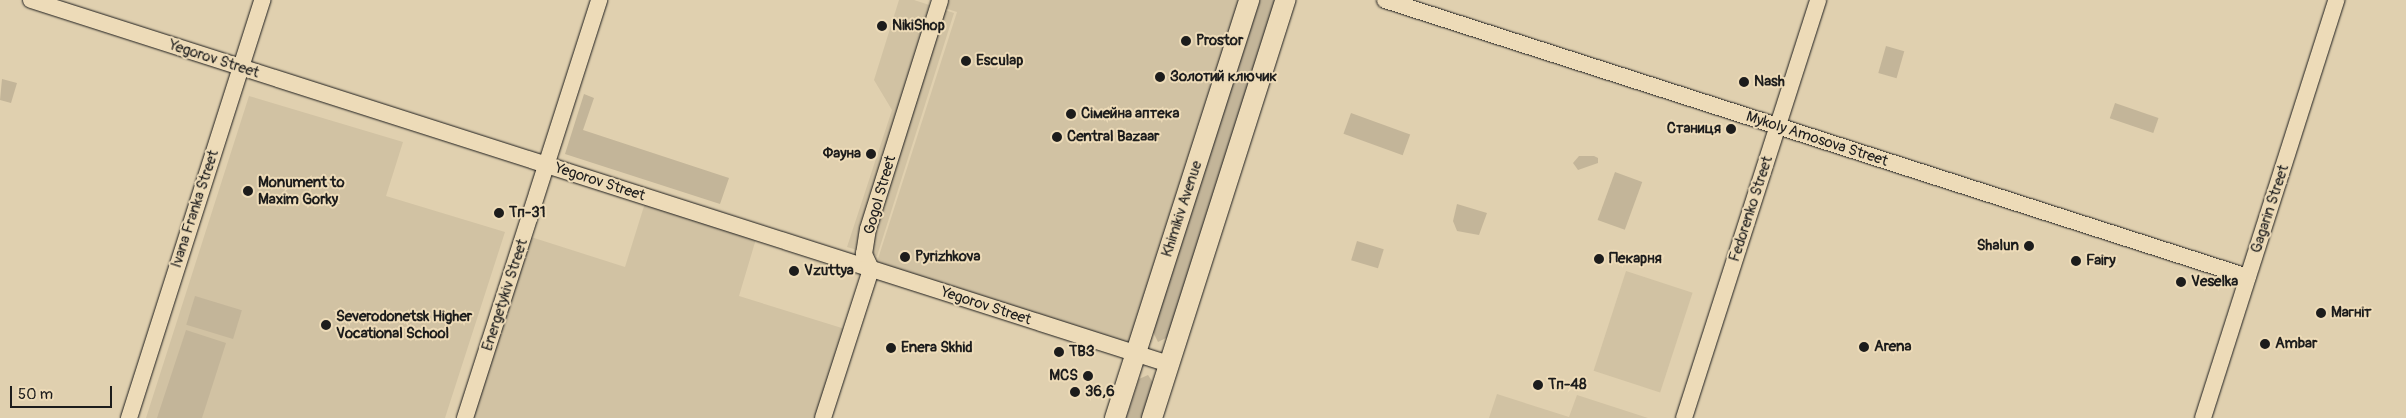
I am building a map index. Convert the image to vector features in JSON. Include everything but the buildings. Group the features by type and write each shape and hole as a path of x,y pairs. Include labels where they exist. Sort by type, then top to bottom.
{"main road":[{"name":"Khimikiv Avenue","path":"1115,418 1249,0"},
{"path":"1152,418 1285,0"}],"street":[{"name":"Yegorov Street","path":"31,0 1168,364"},
{"name":"Ivana Franka Street","path":"129,418 262,0"},
{"name":"Energetykiv Street","path":"466,418 600,0"},
{"name":"Gogol Street","path":"822,418 870,269 864,254 868,229 940,0"},
{"name":"Mykoly Amosova Street","path":"1385,0 2248,277"},
{"name":"Fedorenko Street","path":"1684,418 1818,0"},
{"name":"Gagarin Street","path":"2203,418 2336,0"}],"shaded area":[{"path":"899,0 914,0 954,13 877,256 847,247 892,110 874,80"},
{"name":"Central Bazaar","path":"943,0 1240,0 1130,343 877,262 957,12 941,7"},
{"path":"1260,0 1276,0 1168,337 1158,342 1153,332"},
{"path":"1886,46 1904,51 1897,78 1878,73"},
{"path":"2,79 17,83 11,103 0,100"},
{"path":"584,94 594,98 583,130 729,178 720,204 565,154"},
{"name":"Severodonetsk Higher Vocational School","path":"249,96 403,142 386,196 505,232 445,418 146,418"},
{"path":"2115,103 2158,118 2153,133 2110,118"},
{"path":"1351,113 1410,135 1403,155 1343,134"},
{"path":"1579,156 1594,156 1598,158 1598,163 1578,170 1573,163"},
{"path":"1615,172 1642,182 1625,230 1598,220"},
{"path":"645,203 756,239 739,296 845,329 816,418 473,418 531,237 625,267"},
{"path":"1457,204 1487,213 1479,235 1457,231 1453,221"},
{"path":"1357,241 1384,249 1378,268 1351,260"},
{"path":"1626,271 1693,293 1660,392 1594,371"},
{"path":"195,296 242,310 233,339 186,325"},
{"path":"186,330 226,343 202,418 157,418"},
{"path":"1148,375 1154,384 1143,418 1126,418 1139,379"},
{"path":"1497,394 1569,417 1577,395 1648,418 1489,418"}],"place":[{"name":"NikiShop","path":"882,26"},
{"name":"Prostor","path":"1186,41"},
{"name":"Esculap","path":"966,61"},
{"name":"Золотий ключик","path":"1160,77"},
{"name":"Nash","path":"1744,82"},
{"name":"Сімейна аптека","path":"1071,114"},
{"name":"Станиця","path":"1731,129"},
{"name":"Central Bazaar","path":"1057,137"},
{"name":"Фауна","path":"871,154"},
{"name":"Monument to Maxim Gorky","path":"248,191"},
{"name":"Тп-31","path":"499,213"},
{"name":"Shalun","path":"2029,246"},
{"name":"Pyrizhkova","path":"905,257"},
{"name":"Пекарня","path":"1599,259"},
{"name":"Fairy","path":"2076,261"},
{"name":"Vzuttya","path":"794,271"},
{"name":"Veselka","path":"2181,282"},
{"name":"Магніт","path":"2321,313"},
{"name":"Severodonetsk Higher Vocational School","path":"326,325"},
{"name":"Ambar","path":"2265,344"},
{"name":"Arena","path":"1864,347"},
{"name":"Enera Skhid","path":"891,348"},
{"name":"ТВЗ","path":"1059,352"},
{"name":"MCS","path":"1088,376"},
{"name":"Тп-48","path":"1538,385"},
{"name":"36,6","path":"1075,392"}]}
